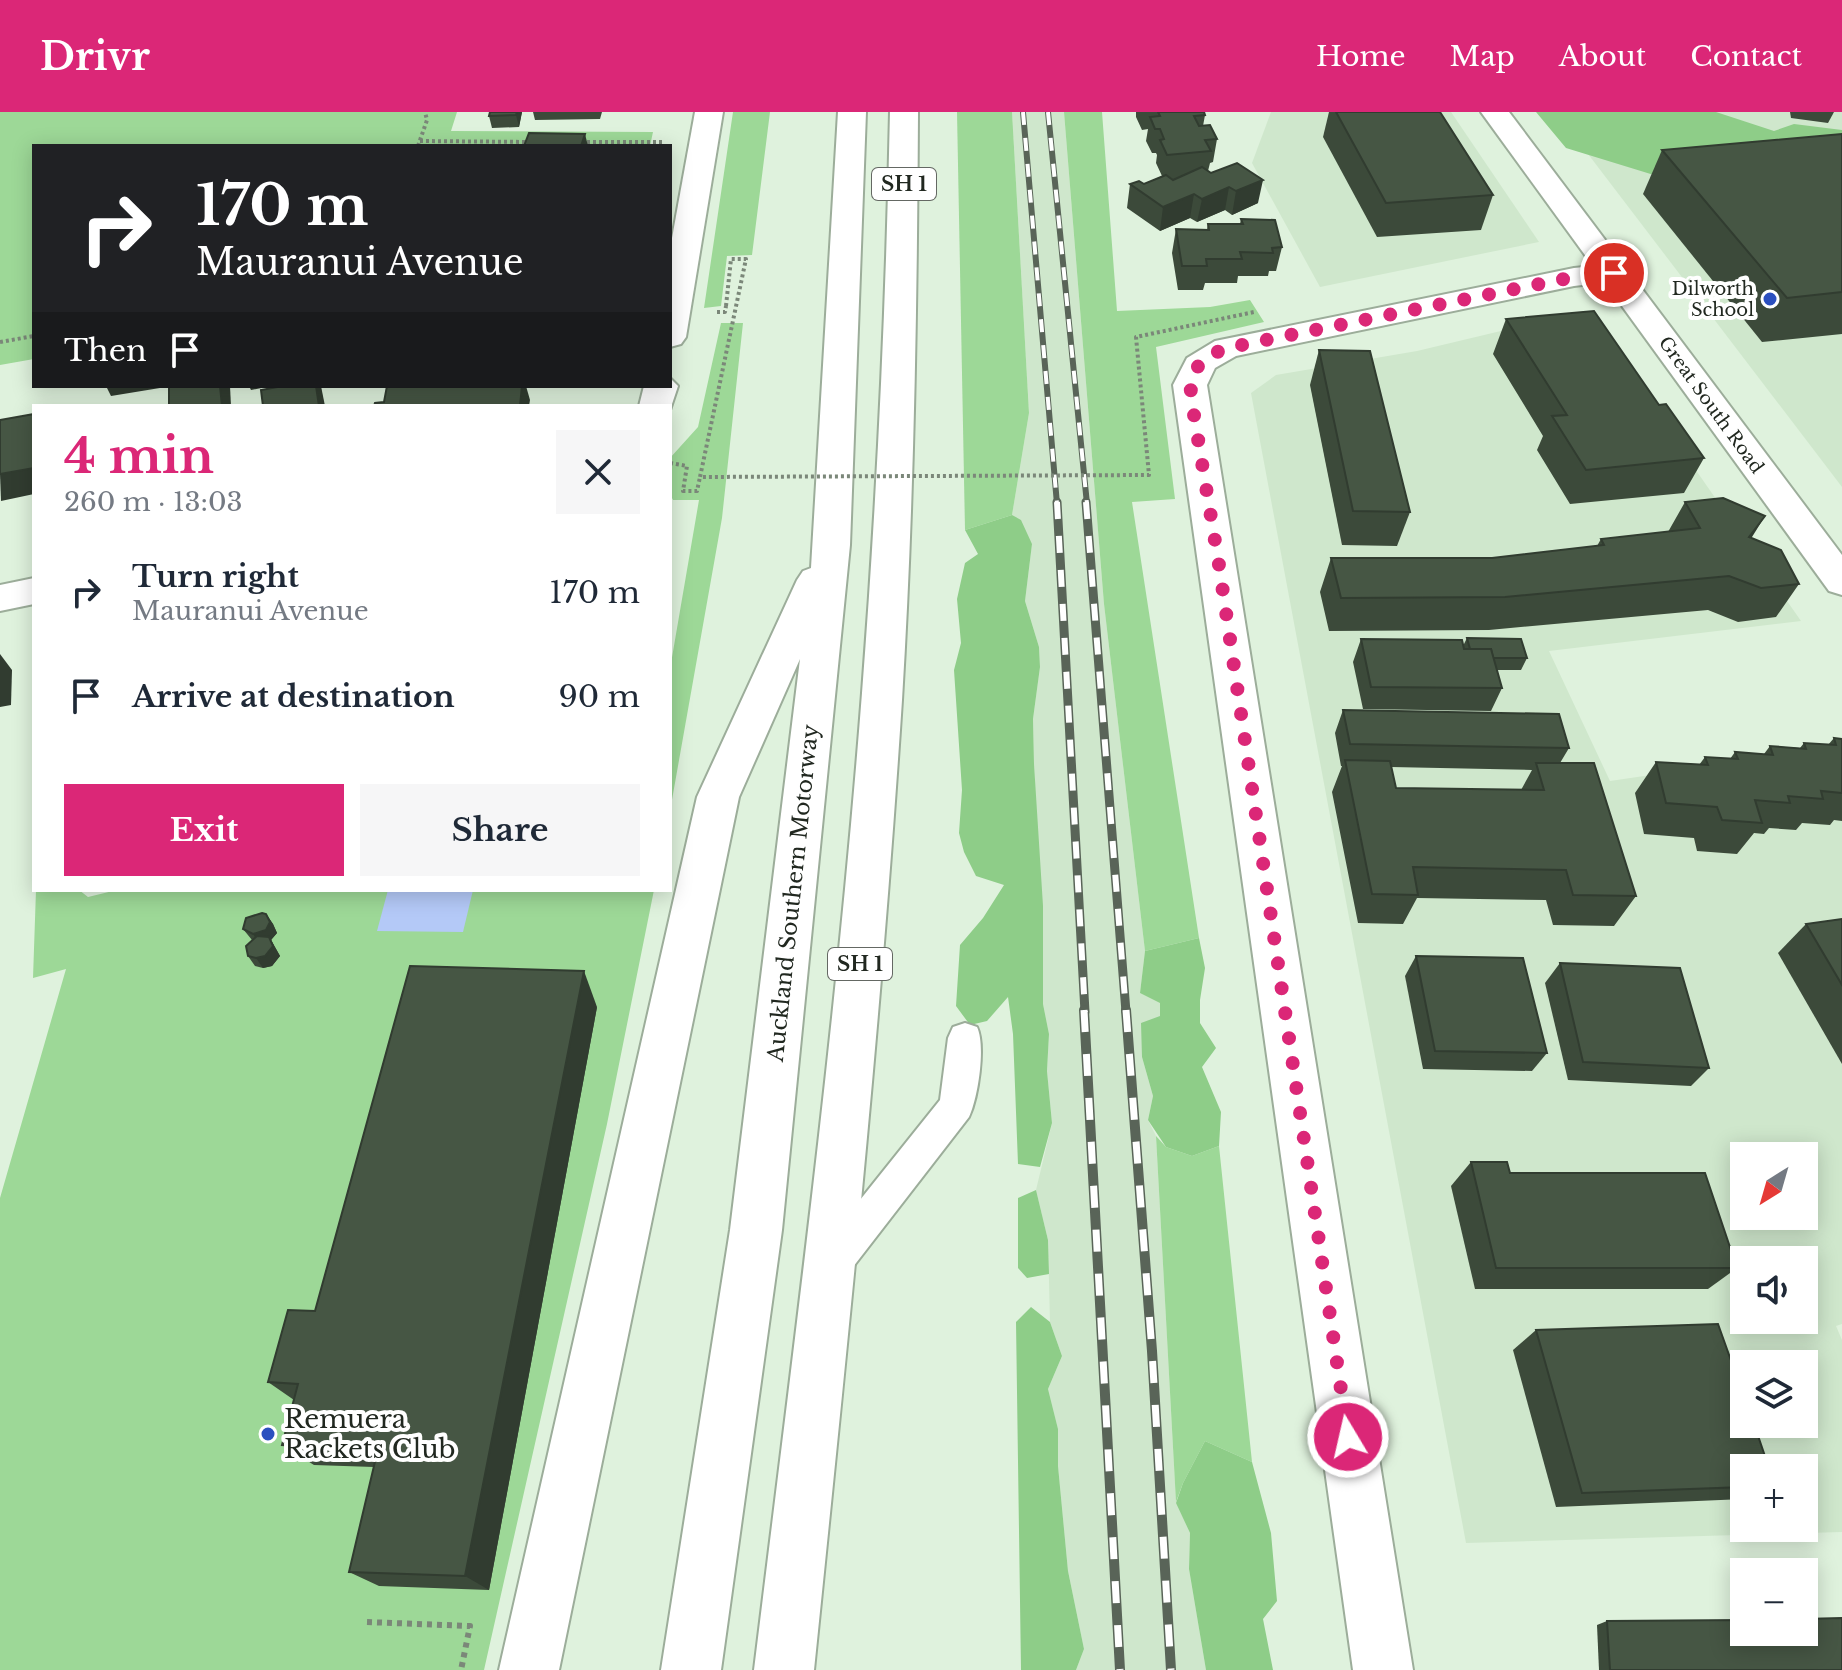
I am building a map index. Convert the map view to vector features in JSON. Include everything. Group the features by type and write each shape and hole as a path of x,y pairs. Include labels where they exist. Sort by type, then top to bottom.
{"main road":[{"path":"672,325 709,112"},
{"name":"Auckland Southern Motorway","path":"691,1670 756,1230 832,545 852,112"},
{"name":"SH 1","path":"784,1670 867,891 891,550 904,256 904,112"},
{"name":"Great South Road","path":"1495,112 1842,582"},
{"path":"1383,1670 1190,385 1202,360 1227,348 1574,277 1614,273"},
{"path":"529,1670 718,797 832,545"},
{"path":"0,598 32,591"}],"lane":[{"path":"828,1269 957,1106 965,1038"}],"path":[{"path":"425,112 427,120 419,144 546,142"},
{"path":"577,142 703,143"},
{"path":"672,463 687,466 683,491 697,491 746,259 731,259 726,306"},
{"path":"700,477 1149,475 1136,337 1254,312"},
{"path":"0,342 32,336"},
{"path":"367,1622 470,1626 461,1670"}],"shaded area":[{"path":"1012,112 1064,112 1104,604 1145,951 1140,993 1160,1002 1160,1016 1142,1057 1153,1096 1148,1120 1156,1136 1176,1502 1190,1533 1189,1569 1206,1670 1076,1670 1084,1649 1068,1571 1058,1466 1058,1429 1048,1389 1062,1356 1050,1322 1048,1240 1036,1190 1052,1123 1047,1071 1049,1034 1043,1004 1034,764 1033,719 1040,667 1039,647 1025,601 1032,544 1012,515 1029,413"},
{"path":"1271,112 1451,112 1539,242 1320,287 1252,163"},
{"name":"Dilworth School","path":"1556,112 1842,112 1842,487"},
{"path":"1585,311 1801,621 1549,651 1610,781 1842,747 1842,1324 1836,1326 1842,1340 1842,1532 1818,1533 1818,1454 1730,1454 1730,1535 1466,1543 1251,393 1276,375 1417,351"}],"green space":[{"path":"0,112 457,112 451,131 653,132 650,144 32,144 32,359 0,365"},
{"path":"733,112 770,112 752,255 727,256 721,306 704,308"},
{"path":"957,112 1012,112 1029,413 1012,515 965,530"},
{"path":"1064,112 1102,112 1117,311 1210,307 1250,300 1264,322 1156,347 1175,499 1132,502 1199,938 1145,951 1104,604"},
{"path":"1536,112 1716,112 1774,131 1794,124 1842,130 1842,254 1791,217 1566,148"},
{"path":"721,323 743,323 722,518 672,800 672,657 699,500 673,500 672,456 698,427"},
{"path":"1012,515 1021,520 1032,544 1025,601 1039,647 1040,667 1033,719 1034,764 1043,906 1043,1004 1049,1034 1047,1071 1052,1123 1040,1167 1018,1164 1013,1034 1008,997 987,1021 970,1025 956,1006 960,945 983,918 1004,885 976,876 959,833 962,790 954,670 961,643 957,599 965,563 978,554 965,530"},
{"name":"Remuera Rackets Club","path":"36,892 82,892 88,897 109,892 654,892 607,1124 484,1670 0,1670 0,1198 66,969 33,978"},
{"path":"1199,938 1205,968 1200,1023 1216,1048 1202,1067 1221,1112 1219,1146 1192,1156 1166,1147 1148,1120 1153,1096 1142,1057 1141,1023 1160,1016 1160,1003 1140,993 1145,951"},
{"path":"1156,1136 1166,1147 1192,1156 1219,1146 1252,1462 1205,1441 1176,1502"},
{"path":"1036,1190 1048,1240 1049,1274 1027,1278 1018,1268 1018,1198"},
{"path":"1031,1307 1050,1322 1062,1356 1048,1389 1058,1429 1058,1466 1068,1571 1084,1649 1076,1670 1021,1670 1016,1322"},
{"path":"1205,1441 1252,1462 1271,1533 1277,1601 1263,1619 1273,1670 1206,1670 1189,1569 1190,1533 1176,1503"}],"water":[{"path":"387,892 473,892 463,932 377,931"}],"building":[{"path":"490,112 517,112 516,115 489,116"},
{"path":"1158,112 1204,112 1205,115 1194,116 1199,126 1210,125 1217,139 1205,140 1211,151 1167,155 1160,140 1164,139 1160,129 1155,129 1150,117 1160,116"},
{"path":"1336,112 1440,112 1493,195 1386,203"},
{"path":"529,133 585,134 582,144 525,144"},
{"path":"1842,134 1842,292 1787,298 1662,150"},
{"path":"1237,163 1263,180 1236,191 1229,187 1202,199 1194,194 1163,207 1130,184 1139,181 1144,184 1166,175 1173,180 1202,167 1211,173"},
{"path":"1241,219 1275,220 1282,247 1272,248 1273,253 1240,252 1242,259 1206,259 1207,266 1182,266 1176,229 1209,230 1208,224 1243,224"},
{"path":"1594,311 1659,405 1666,404 1704,458 1586,470 1552,416 1567,415 1506,319"},
{"path":"1319,350 1370,351 1410,512 1353,511"},
{"path":"169,388 220,388 222,404 169,404"},
{"path":"316,388 319,404 263,404 261,390"},
{"path":"387,388 522,388 520,404 375,404 384,402"},
{"path":"32,414 32,468 0,474 0,420"},
{"path":"1723,498 1765,516 1749,537 1781,550 1799,584 1761,588 1729,576 1505,597 1341,598 1331,558 1492,558 1604,545 1601,539 1700,528 1685,502"},
{"path":"1467,638 1521,639 1527,658 1493,658 1491,649 1470,649"},
{"path":"1361,639 1462,640 1464,649 1491,649 1502,688 1371,687"},
{"path":"1343,710 1559,714 1569,748 1350,744"},
{"path":"1834,738 1842,739 1842,793 1821,791 1823,799 1788,796 1790,803 1755,800 1762,823 1722,820 1717,807 1666,803 1656,762 1708,765 1705,757 1738,759 1735,752 1773,755 1770,746 1806,749 1804,743 1836,745"},
{"path":"1345,760 1390,761 1396,788 1544,790 1536,763 1594,763 1636,896 1573,895 1566,870 1413,867 1418,895 1372,894"},
{"path":"262,913 270,922 266,930 253,934 243,929 246,918"},
{"path":"1842,919 1842,985 1806,924"},
{"path":"257,936 269,937 273,946 265,956 256,958 248,956 246,946"},
{"path":"1416,956 1523,958 1547,1053 1435,1051"},
{"path":"1560,963 1680,968 1709,1068 1583,1062"},
{"path":"410,966 584,971 465,1576 349,1572 378,1449 282,1445 298,1384 268,1382 288,1310 315,1311"},
{"path":"1471,1162 1507,1162 1510,1173 1705,1173 1730,1247 1730,1268 1496,1268"},
{"path":"1718,1324 1730,1358 1730,1438 1759,1438 1764,1454 1730,1454 1730,1488 1582,1493 1536,1330"},
{"path":"1842,1618 1842,1670 1610,1670 1607,1621 1730,1620 1730,1646 1818,1646 1818,1619"}],"railway":[{"path":"1023,112 1057,504"},
{"path":"1048,112 1087,504"},
{"path":"1057,502 1085,1012"},
{"path":"1086,502 1126,1012"},
{"path":"1084,1010 1120,1670"},
{"path":"1126,1010 1152,1351 1171,1670"}],"place":[{"name":"Dilworth School","path":"1770,299"},
{"name":"Remuera Rackets Club","path":"268,1434"}],"route":[{"path":"1348,1437 1219,565 1191,397 1192,375 1202,360 1227,348 1406,309 1574,277 1614,273"}]}
